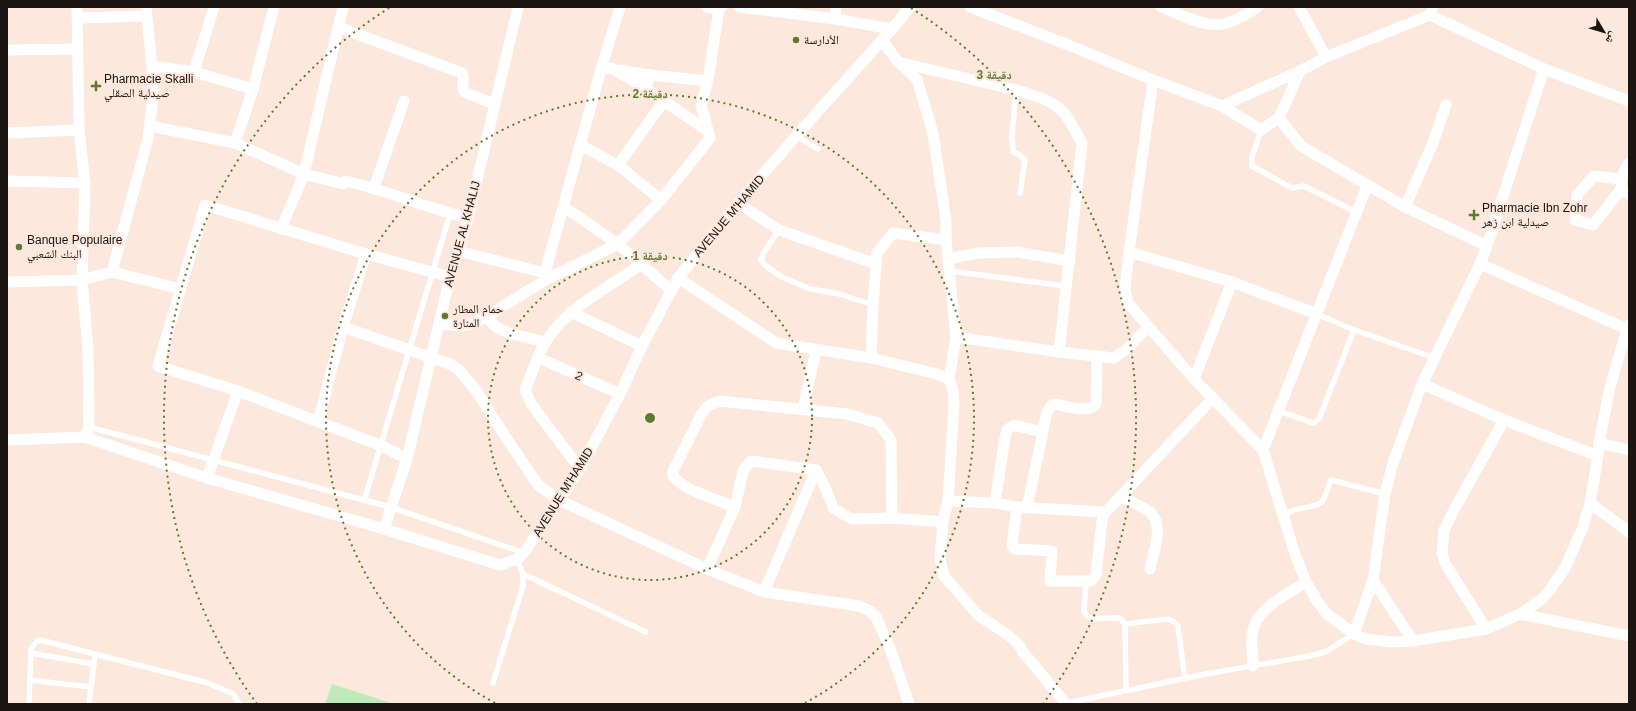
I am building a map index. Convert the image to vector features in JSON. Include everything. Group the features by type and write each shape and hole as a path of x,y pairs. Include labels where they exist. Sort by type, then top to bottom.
{"street":[{"path":"78,7 77,49 80,130 85,183 82,280 88,349 87,432"},
{"path":"194,72 214,7"},
{"path":"235,143 253,89 274,7"},
{"path":"281,229 304,174 343,7"},
{"name":"AVENUE AL KHALIJ","path":"384,529 407,459 450,277 468,218 518,7"},
{"path":"546,276 580,144 606,68 620,7"},
{"path":"439,324 464,326 472,324 486,317 546,276 618,244 661,200 710,138 701,105 708,81 721,8 706,7"},
{"path":"740,7 781,9 892,29"},
{"path":"835,19 836,7"},
{"name":"AVENUE M'HAMID","path":"520,556 580,469 620,394 642,346 678,278 738,203 892,29 899,12 910,7"},
{"path":"970,7 1222,106 1261,130 1279,118 1300,71"},
{"path":"1161,7 1202,22 1217,25 1235,20 1258,7"},
{"path":"1299,7 1326,57"},
{"path":"78,18 146,11 154,98 143,160 112,272"},
{"path":"1222,106 1300,71 1326,57 1431,11 1544,69 1629,101"},
{"path":"338,27 462,73 464,75 463,91 494,104"},
{"path":"882,40 898,62 917,78 933,133 946,221 946,240 956,337 949,379 953,390 954,405 948,501 943,522 940,558 944,576 978,615 1008,635 1019,645 1023,652 1066,704"},
{"path":"7,50 77,49"},
{"path":"898,62 1016,90 1052,103 1064,113 1082,142 1070,261 1065,286 1059,352"},
{"path":"152,66 194,72 253,89"},
{"path":"606,68 650,75 708,81"},
{"path":"606,68 645,88 708,131"},
{"path":"1354,634 1373,580 1385,494 1393,463 1422,384 1480,264 1487,246 1544,69"},
{"path":"645,88 650,75"},
{"path":"1153,80 1129,252 1125,289 1128,303 1194,379 1263,450 1295,554 1306,582 1317,601 1327,614 1354,634 1377,641 1413,641 1486,628 1520,614 1542,599 1556,582 1565,568 1583,527 1590,503 1599,443 1610,387 1628,327 1480,264"},
{"path":"374,188 404,101"},
{"path":"618,165 664,101"},
{"path":"1405,207 1433,144 1446,105"},
{"path":"1279,118 1301,146 1405,207 1487,246"},
{"path":"150,126 235,143 304,174 344,184 346,181 374,188 450,214 468,218"},
{"path":"7,133 80,130"},
{"path":"580,144 618,165 661,200"},
{"path":"1624,187 1594,176 1577,195 1575,220 1593,225 1624,187 1629,163"},
{"path":"7,181 85,183"},
{"path":"1263,450 1367,186"},
{"path":"738,203 779,230 876,264"},
{"path":"407,459 382,446 238,391 158,366 205,205 366,254 450,277"},
{"path":"564,206 618,244 672,291"},
{"path":"871,358 877,253 893,233 946,240"},
{"path":"458,251 546,276"},
{"path":"949,259 977,253 1018,252 1070,261"},
{"path":"1129,252 1232,282 1317,314"},
{"path":"318,422 343,327 366,254"},
{"path":"580,469 532,405 525,390 545,342 571,312 642,264"},
{"path":"7,282 82,280 112,272 181,289"},
{"path":"678,278 776,343 871,358 937,374 949,379"},
{"path":"1194,379 1232,282"},
{"path":"571,312 642,346"},
{"path":"486,317 499,329 545,342"},
{"path":"956,337 1059,352 1114,358 1121,354 1148,326"},
{"path":"343,327 450,364 459,370 467,378 538,485 559,500 707,570 764,592 860,606 870,611 876,617 883,631 909,704"},
{"path":"803,409 816,350"},
{"path":"1097,356 1096,404 1089,409 1055,404 1051,406 1047,412 1012,545 1016,549 1052,551 1050,581 1091,581 1096,575 1103,513"},
{"name":"2","path":"539,358 620,394"},
{"path":"1422,384 1504,420 1598,456"},
{"path":"207,478 212,460 238,391"},
{"path":"948,501 995,503 1022,508 1106,512 1213,398"},
{"path":"735,507 687,487 677,481 673,476 673,472 702,413 708,406 719,400 847,414 878,423 892,440 892,518"},
{"path":"1486,628 1445,563 1442,552 1444,530 1504,420"},
{"path":"995,503 1004,438 1007,430 1014,425 1042,432"},
{"path":"7,440 87,432 207,478 384,529 500,565 520,556"},
{"path":"1599,443 1629,450"},
{"path":"707,570 735,507 743,471 751,461 816,470"},
{"path":"816,470 834,509 852,519 892,518 943,522"},
{"path":"764,592 816,470"},
{"path":"1120,496 1150,512 1157,522 1158,531 1150,569"},
{"path":"1590,503 1629,532"},
{"path":"1373,580 1413,641"},
{"path":"1253,666 1252,635 1256,622 1270,605 1306,582"},
{"path":"1520,614 1629,636"}],"lane":[{"path":"1016,90 1012,152 1020,155 1025,160 1020,193"},
{"path":"1261,130 1252,157 1252,166 1292,188 1304,186 1356,212"},
{"path":"796,136 818,149"},
{"path":"364,501 382,446 450,214"},
{"path":"779,230 764,252 761,260 766,266 780,276 810,288 840,294 873,305"},
{"path":"950,271 1065,286"},
{"path":"1317,314 1354,330 1434,358"},
{"path":"1279,411 1312,423 1319,418 1354,330"},
{"path":"87,432 212,460 390,507 520,556 523,586 493,683"},
{"path":"1283,516 1294,510 1317,505 1323,501 1332,480 1385,494"},
{"path":"523,574 646,632"},
{"path":"1086,581 1085,614 1091,618 1120,618 1125,624 1126,691"},
{"path":"1125,624 1168,619 1173,621 1178,626 1185,679"},
{"path":"1066,704 1325,652 1354,634"},
{"path":"29,704 31,653 33,645 40,640 208,683 233,694 239,704"},
{"path":"31,653 94,664"},
{"path":"89,704 95,654"},
{"path":"29,680 91,687"}],"green space":[{"path":"332,684 394,704 325,704"}],"place":[{"name":"الأدارسة","path":"796,40"},
{"name":"Pharmacie Skalli صيدلية الصقلي","path":"96,86"},
{"name":"Pharmacie Ibn Zohr صيدلية ابن زهر","path":"1474,215"},
{"name":"Banque Populaire البنك الشعبي","path":"19,247"},
{"name":"حمام المطار المنارة","path":"445,316"}]}
